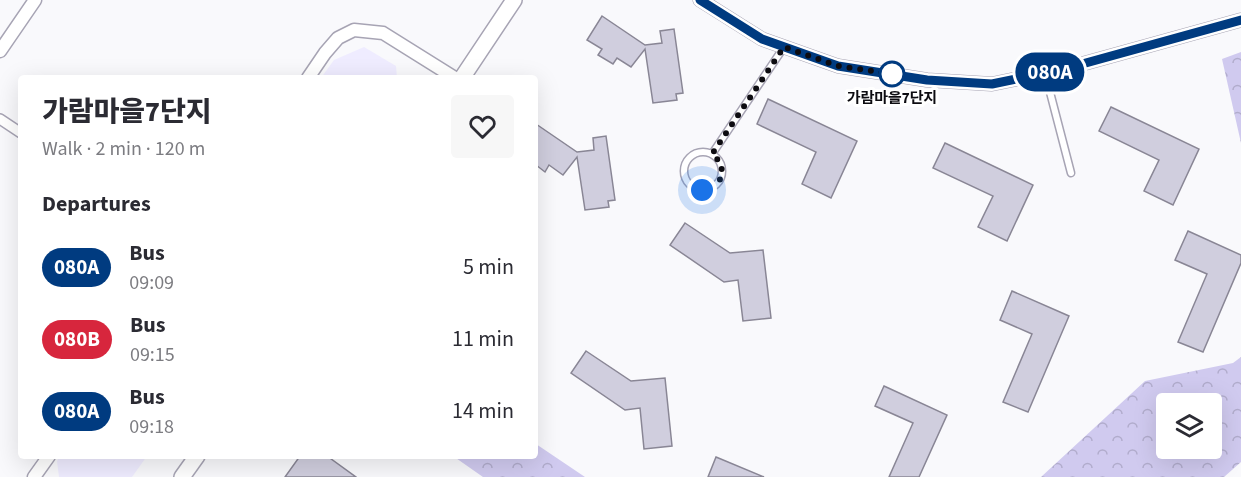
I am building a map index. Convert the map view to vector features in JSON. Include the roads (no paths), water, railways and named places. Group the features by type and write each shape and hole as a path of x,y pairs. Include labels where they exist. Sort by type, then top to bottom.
{"street":[{"path":"0,51 35,0"},
{"path":"464,75 514,0"},
{"path":"700,0 762,39 838,66 927,80 992,84 1064,69 1241,20"},
{"path":"310,75 338,38 354,30 382,33 450,75"},
{"path":"0,119 18,131"},
{"path":"34,477 47,459"},
{"path":"182,477 195,459"}],"lane":[{"path":"712,154 784,47"},
{"path":"1045,73 1071,173"},
{"path":"700,152 712,154 720,163 722,170 718,182 708,189 695,188 686,180 684,174 686,162 700,152"}],"place":[{"name":"가람마을7단지","path":"892,74"}]}
